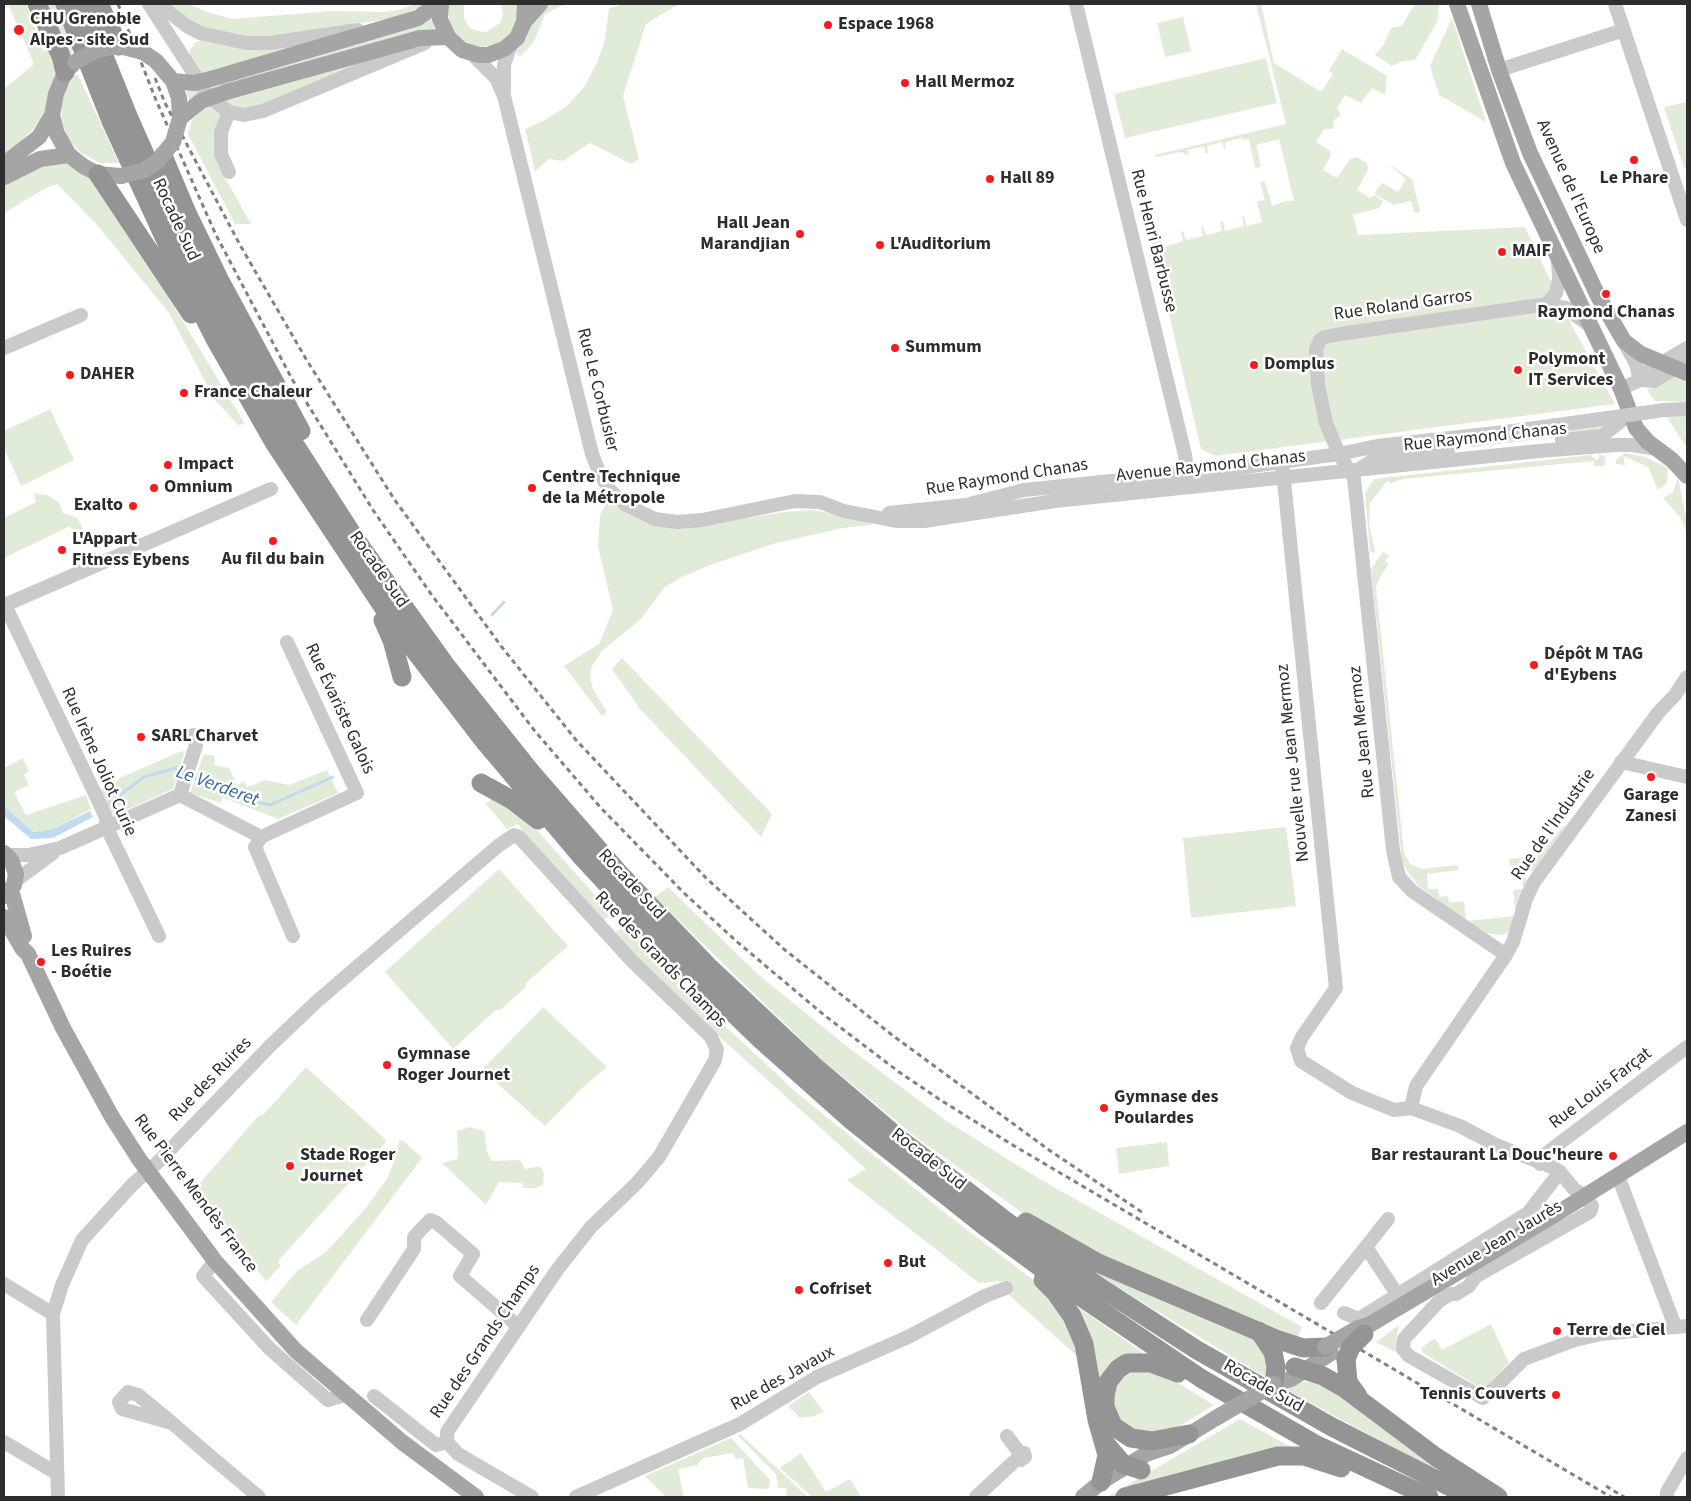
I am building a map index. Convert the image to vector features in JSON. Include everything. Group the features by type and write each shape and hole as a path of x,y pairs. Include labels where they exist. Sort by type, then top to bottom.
{"highway":[{"path":"38,4 62,56 70,67"},
{"name":"Rocade Sud","path":"65,4 111,121 170,250 216,339 275,444 378,586 484,741 548,818 641,922 719,1000 816,1090 887,1150 983,1225 1132,1333 1202,1379 1270,1420 1315,1444 1429,1497"},
{"name":"Rocade Sud","path":"84,4 144,153 226,323 378,586 606,859 710,968 842,1090 932,1164 1006,1221 1152,1322 1332,1427 1470,1497"},
{"path":"101,10 119,46"},
{"path":"163,156 187,213 378,586 402,677"},
{"path":"98,174 275,444"},
{"path":"481,784 526,808 641,922"},
{"path":"842,1090 1008,1210 1059,1242 1098,1263 1303,1348 1334,1353 1351,1347 1367,1330"},
{"path":"983,1225 1049,1285 1067,1308 1084,1344 1097,1420 1105,1443 1106,1466 1096,1490"},
{"path":"1259,1331 1273,1352 1276,1367 1274,1384"},
{"path":"1334,1353 1348,1382 1360,1399"},
{"path":"1189,1434 1144,1440 1126,1436 1117,1430 1109,1419 1104,1402 1106,1387 1114,1373 1122,1366 1131,1362 1145,1362 1158,1365 1270,1420"},
{"path":"1300,1368 1323,1376 1360,1399 1436,1456 1498,1497"},
{"path":"1105,1443 1134,1468"},
{"path":"1125,1497 1261,1459 1291,1455 1318,1460 1417,1497"}],"main road":[{"path":"173,80 195,83 221,76 403,23 424,15 437,4"},
{"path":"441,4 440,19 444,37"},
{"path":"524,4 524,22"},
{"path":"180,118 202,101 226,92 412,40 432,36 444,37 471,53 488,55 511,44 517,38 524,22 540,4"},
{"path":"1457,4 1513,163 1621,389 1636,428 1648,442 1660,450 1687,476"},
{"name":"Avenue de l'Europe","path":"1479,4 1499,70 1530,153 1599,298 1624,342"},
{"path":"4,164 39,137 52,115 56,94 70,67 97,50 119,46 142,52 156,61 173,80 179,98 180,118 173,142 163,156 145,170 121,176 98,174 69,155 57,134 52,115"},
{"path":"4,177 40,159 69,155"},
{"path":"1624,342 1635,350 1678,366"},
{"name":"Rue Pierre Mendès France","path":"5,854 15,866 10,889 26,943 26,950 91,1080 127,1140 149,1171 215,1261 296,1351 402,1442 476,1497"},
{"name":"Rue Pierre Mendès France","path":"4,917 22,948 26,950"},
{"name":"Avenue Jean Jaurès","path":"1367,1330 1687,1132"},
{"path":"1083,1497 1134,1468 1151,1452 1170,1446 1274,1384 1283,1374 1334,1353"}],"street":[{"path":"149,4 210,97 229,112 244,115 263,110 444,37"},
{"path":"158,4 187,26 200,33 246,43 269,43 403,23"},
{"name":"Rue Henri Barbusse","path":"1076,4 1188,473 1190,489"},
{"path":"1615,4 1687,220"},
{"path":"1499,70 1624,30"},
{"path":"183,54 186,42 192,35 200,33"},
{"name":"Rue Le Corbusier","path":"504,96 504,65 511,44"},
{"name":"Rue Le Corbusier","path":"471,53 496,78 504,96 592,454 599,472 610,490 639,514 655,519 677,522 702,520 795,501 820,502 844,511 864,514"},
{"path":"229,112 221,132 221,154 229,172"},
{"path":"1547,304 1556,293 1559,278 1558,259"},
{"name":"Rue Roland Garros","path":"1323,456 1327,441 1326,423 1318,385 1316,349 1320,340 1325,337 1547,304 1566,308 1589,325"},
{"path":"4,348 81,315"},
{"name":"Avenue de l'Europe","path":"1624,342 1636,364 1640,380"},
{"path":"1621,389 1640,380 1654,380 1678,366 1687,348"},
{"name":"Rue Raymond Chanas","path":"864,514 966,505 1024,490 1282,462 1339,454 1377,446 1664,410 1687,409"},
{"path":"1615,445 1630,414"},
{"name":"Rue Raymond Chanas","path":"1355,473 1375,459 1602,436 1630,414"},
{"name":"Rue Roland Garros","path":"1326,423 1339,454"},
{"name":"Rue Raymond Chanas","path":"1355,473 1357,461 1370,453 1417,445 1438,439 1462,450"},
{"name":"Rue Raymond Chanas","path":"1355,473 1615,445 1632,445 1660,450"},
{"name":"Rue Raymond Chanas","path":"1284,479 1301,470 1334,465 1338,462 1339,454"},
{"name":"Rue Jean Mermoz","path":"1339,454 1355,473 1393,850 1399,877 1402,883 1412,891 1506,955"},
{"name":"Nouvelle rue Jean Mermoz","path":"1282,462 1336,988 1302,1036 1297,1048 1301,1061 1310,1069 1352,1093 1394,1110 1411,1108"},
{"name":"Avenue Raymond Chanas","path":"986,514 1055,502 1355,473"},
{"path":"4,604 271,489"},
{"name":"Rue Raymond Chanas","path":"864,514 896,521 924,521 986,514"},
{"name":"Rue Irène Joliot Curie","path":"4,604 98,800 106,823 159,936"},
{"name":"Rue Évariste Galois","path":"261,837 357,793 287,642"},
{"name":"Rue de l'Industrie","path":"1411,1108 1416,1086 1506,955 1534,882 1621,762 1687,678"},
{"path":"10,889 60,848 106,823 182,788 196,745 193,735"},
{"path":"1621,762 1687,777"},
{"path":"182,788 261,837 255,847 293,936"},
{"name":"Rue des Ruires","path":"58,1497 53,1314 62,1285 82,1240 90,1229 270,1046 330,989 510,836"},
{"name":"Rue des Grands Champs","path":"446,1442 447,1432 557,1270 591,1227 637,1183 659,1157 711,1068 717,1050 711,1037 599,926 519,837 510,836"},
{"path":"5,854 28,855 60,848"},
{"name":"Rue Louis Farçat","path":"1540,1164 1548,1152 1687,1047"},
{"path":"1411,1108 1460,1126 1496,1145 1560,1172 1574,1189 1585,1196"},
{"name":"Avenue Jean Jaurès","path":"1344,1313 1358,1318 1528,1213 1560,1172"},
{"path":"1618,1176 1681,1326"},
{"name":"Avenue Jean Jaurès","path":"1585,1196 1592,1206 1590,1212 1475,1277 1469,1286 1456,1294 1451,1294 1439,1301 1404,1339 1402,1348 1409,1356 1482,1398 1498,1386 1524,1359 1575,1340 1681,1326"},
{"path":"1321,1303 1388,1219"},
{"path":"367,1320 414,1250 414,1237 430,1220 437,1222 473,1254 460,1276 519,1327"},
{"path":"1366,1247 1397,1294"},
{"path":"4,1284 53,1314"},
{"name":"Rue des Javaux","path":"576,1497 729,1430 817,1377 908,1337 984,1296 1006,1288"},
{"name":"Rue des Grands Champs","path":"374,1396 436,1445 446,1442"},
{"path":"172,1423 259,1497"},
{"path":"976,1497 1019,1455 1007,1436"},
{"path":"4,1442 56,1472"},
{"name":"Rue des Grands Champs","path":"446,1442 458,1454 532,1497"},
{"path":"1667,1497 1667,1492 1687,1458"}],"green space":[{"path":"8,4 26,4 44,53 44,45 55,60 55,73 45,110 37,124 17,146 4,155 4,89 34,64"},
{"path":"43,4 56,4 73,48 72,54 67,54"},
{"path":"166,4 189,4 207,12 232,19 332,11 383,12 399,10 414,4 425,4 402,17 273,36 234,37 201,27"},
{"path":"447,4 464,4 464,18 470,28 478,31 486,32 500,23 503,14 501,4 518,4 517,21 509,35 503,40 492,46 480,47 462,41 451,28"},
{"path":"546,4 565,4 545,14 534,42 520,57 515,51 525,40 532,22"},
{"path":"625,4 679,4 646,24 623,96 639,159 631,164 590,143 563,161 549,159 535,171 525,129 543,121 567,106 584,87 597,63 605,40 609,8"},
{"path":"1256,4 1261,4 1274,63 1321,92 1333,74 1329,71 1342,49 1387,76 1385,95 1372,88 1361,103 1345,95 1337,108 1341,115 1334,120 1333,129 1324,129 1316,142 1330,151 1331,155 1323,170 1337,178 1350,159 1357,157 1367,163 1368,170 1357,190 1370,198 1374,195 1383,201 1379,208 1353,215 1358,235 1525,227 1574,330 1615,404 1215,456 1201,449 1151,239 1160,237 1162,248 1183,241 1181,232 1183,231 1186,240 1203,236 1201,226 1203,226 1206,235 1222,231 1220,222 1223,221 1225,231 1244,226 1242,217 1244,216 1247,226 1262,222 1257,201 1265,200 1260,182 1265,181 1272,206 1285,201 1294,201 1279,139 1256,145 1261,167 1255,168 1249,139 1243,140 1242,138 1225,142 1226,148 1224,149 1222,142 1207,146 1208,153 1206,154 1204,146 1187,150 1189,156 1181,152 1156,157 1155,155 1286,124"},
{"path":"1415,4 1439,4 1438,20 1415,60 1403,61 1392,66 1375,55 1383,46 1391,28 1402,26"},
{"path":"432,17 435,31 190,102 185,88"},
{"path":"1183,17 1191,51 1165,57 1157,23"},
{"path":"1452,18 1486,122 1439,95 1430,66"},
{"path":"202,40 311,44 200,73 190,58 190,50 195,43"},
{"path":"387,54 245,111 219,102"},
{"path":"1266,58 1277,103 1125,138 1114,94"},
{"path":"72,75 78,75 119,163 100,163 81,153 68,139 62,122 61,103"},
{"path":"1687,102 1687,167 1684,168 1664,107"},
{"path":"212,105 224,115 216,139 217,163 251,224 235,224 188,134 192,120 204,108"},
{"path":"42,162 67,163 92,178 147,262 245,424 238,425 215,400 169,313 98,226 57,184 46,188 4,213 4,184"},
{"path":"1387,163 1412,179 1420,211 1418,213 1414,212 1411,201 1394,205 1374,194 1382,183 1398,192 1406,179"},
{"path":"1676,375 1687,379 1687,402 1655,401 1647,390"},
{"path":"50,409 74,460 21,486 4,448 4,431"},
{"path":"1687,412 1687,448 1664,413"},
{"path":"1608,424 1591,433 1473,447 1455,442"},
{"path":"1625,453 1645,457 1668,468 1667,483 1658,490 1648,467 1623,456 1625,465 1616,464 1616,460"},
{"path":"1599,454 1606,457 1604,466 1594,466 1594,461 1403,479 1391,483 1387,481 1370,503 1369,524 1375,550 1374,553 1370,551 1365,493 1374,479 1591,455 1595,460 1599,459"},
{"path":"1678,478 1687,520 1687,533 1680,517 1663,498 1673,492"},
{"path":"34,493 47,495 59,502 63,513 77,518 82,526 82,548 70,526 4,558 4,518 36,502"},
{"path":"606,503 616,505 636,518 659,526 692,527 784,512 812,510 873,520 871,525 843,528 776,543 710,565 682,577 664,588 641,619 602,651 592,666 590,678 593,689 607,712 602,716 564,666 599,644 613,610 598,547 600,516"},
{"path":"1383,552 1389,555 1385,561 1389,564 1381,575 1376,587 1404,853 1410,864 1422,869 1458,865 1459,870 1427,874 1428,889 1438,889 1439,897 1448,896 1449,903 1464,901 1466,921 1419,886 1407,871 1402,860 1371,569"},
{"path":"622,658 772,814 761,837 641,710 612,669"},
{"path":"185,751 173,789 113,816 99,790 118,781 120,778"},
{"path":"204,754 215,756 214,765 229,768 237,785 244,781 248,787 265,780 289,785 327,770 338,793 278,819 222,797 221,803 190,793"},
{"path":"23,758 29,771 24,775 29,785 14,792 26,815 86,795 91,809 53,829 33,832 4,806 4,768"},
{"path":"495,796 536,829 611,913 603,921 545,860 518,824 507,829 486,804"},
{"path":"1571,823 1536,870 1521,872 1520,865 1510,866 1509,859 1537,856 1543,852 1562,827"},
{"path":"1286,827 1296,906 1191,918 1183,838"},
{"path":"499,869 568,946 526,983 525,988 500,1010 496,1010 453,1049 385,972"},
{"path":"1522,878 1526,878 1527,880 1516,916 1513,890 1523,889"},
{"path":"668,887 760,976 849,1048 945,1120 1038,1178 1302,1327 1298,1337 1161,1282 1093,1251 1027,1216 917,1138 820,1058 655,897"},
{"path":"1516,916 1508,932 1502,935 1484,933 1466,921"},
{"path":"624,925 696,999 797,1093 945,1213 1036,1282 1062,1311 1081,1350 1078,1357 1008,1294 1004,1281 979,1283 847,1180 866,1169 722,1039 613,935"},
{"path":"543,1007 607,1067 580,1090 545,1126 482,1070"},
{"name":"Stade Roger Journet","path":"306,1067 384,1138 386,1142 278,1261 281,1266 266,1281 207,1208 195,1189 258,1116 264,1114"},
{"path":"469,1127 484,1131 487,1151 492,1161 520,1160 525,1169 540,1166 544,1173 543,1185 535,1188 524,1188 522,1183 499,1182 486,1205 442,1163 458,1159 457,1131"},
{"path":"402,1140 422,1158 296,1325 271,1302 297,1271 326,1252 365,1209 387,1179 397,1155 399,1141"},
{"path":"1167,1142 1169,1166 1119,1174 1116,1148"},
{"path":"1071,1259 1257,1338 1271,1370 1264,1376"},
{"path":"1075,1305 1143,1353 1121,1360 1099,1395"},
{"path":"1491,1324 1509,1363 1484,1390 1423,1353 1421,1348 1435,1338 1442,1350"},
{"path":"1399,1325 1396,1339 1399,1354 1376,1342"},
{"path":"1144,1368 1162,1373 1214,1405 1178,1427 1148,1433 1128,1430 1113,1410 1113,1388 1123,1373"},
{"path":"1301,1382 1312,1382 1334,1389 1484,1497 1287,1390"},
{"path":"809,1392 824,1412 800,1418 788,1406"},
{"path":"1240,1419 1291,1447 1114,1497 1107,1497"},
{"path":"739,1433 808,1497 787,1497 786,1488 778,1488 776,1474 739,1437"},
{"path":"731,1438 770,1480 770,1486 767,1489 748,1488 743,1458 736,1459 733,1453 704,1458 697,1465 678,1469 684,1497 666,1497 645,1476"},
{"path":"801,1453 826,1492 850,1479 861,1497 812,1497 780,1468"}],"water":[{"path":"4,806 33,832 53,829 90,811 93,817 53,838 31,839 4,816"}],"waterway":[{"name":"Le Verderet","path":"492,615 504,602"},
{"name":"Le Verderet","path":"104,807 144,777 175,768 183,772"},
{"name":"Le Verderet","path":"191,777 241,798 270,805 333,777"}],"railway":[{"path":"118,4 156,100 216,235 292,379 373,510 431,594 534,730 601,808 684,893 735,940 824,1015 899,1072 939,1099 1011,1144 1611,1497"},
{"path":"155,78 165,103 240,245 306,359 394,499 501,646 576,740 706,878 785,950 892,1035 1049,1150 1143,1213"},
{"path":"1606,1486 1624,1497"}],"place":[{"name":"Espace 1968","path":"828,25"},
{"name":"CHU Grenoble Alpes - site Sud","path":"19,30"},
{"name":"Hall Mermoz","path":"905,83"},
{"name":"Le Phare","path":"1634,160"},
{"name":"Hall 89","path":"990,179"},
{"name":"Hall Jean Marandjian","path":"800,234"},
{"name":"L'Auditorium","path":"880,245"},
{"name":"MAIF","path":"1502,252"},
{"name":"Raymond Chanas","path":"1606,294"},
{"name":"Summum","path":"895,348"},
{"name":"Domplus","path":"1254,365"},
{"name":"Polymont IT Services","path":"1518,370"},
{"name":"DAHER","path":"70,375"},
{"name":"France Chaleur","path":"184,393"},
{"name":"Impact","path":"168,465"},
{"name":"Omnium","path":"154,488"},
{"name":"Centre Technique de la Métropole","path":"532,488"},
{"name":"Exalto","path":"133,506"},
{"name":"Au fil du bain","path":"273,541"},
{"name":"L'Appart Fitness Eybens","path":"62,550"},
{"name":"Dépôt M TAG d'Eybens","path":"1534,665"},
{"name":"SARL Charvet","path":"141,737"},
{"name":"Garage Zanesi","path":"1651,777"},
{"name":"Les Ruires - Boétie","path":"41,962"},
{"name":"Gymnase Roger Journet","path":"387,1065"},
{"name":"Gymnase des Poulardes","path":"1104,1108"},
{"name":"Bar restaurant La Douc'heure","path":"1613,1156"},
{"name":"Stade Roger Journet","path":"290,1166"},
{"name":"But","path":"888,1263"},
{"name":"Cofriset","path":"799,1290"},
{"name":"Terre de Ciel","path":"1557,1331"},
{"name":"Tennis Couverts","path":"1556,1395"}]}
